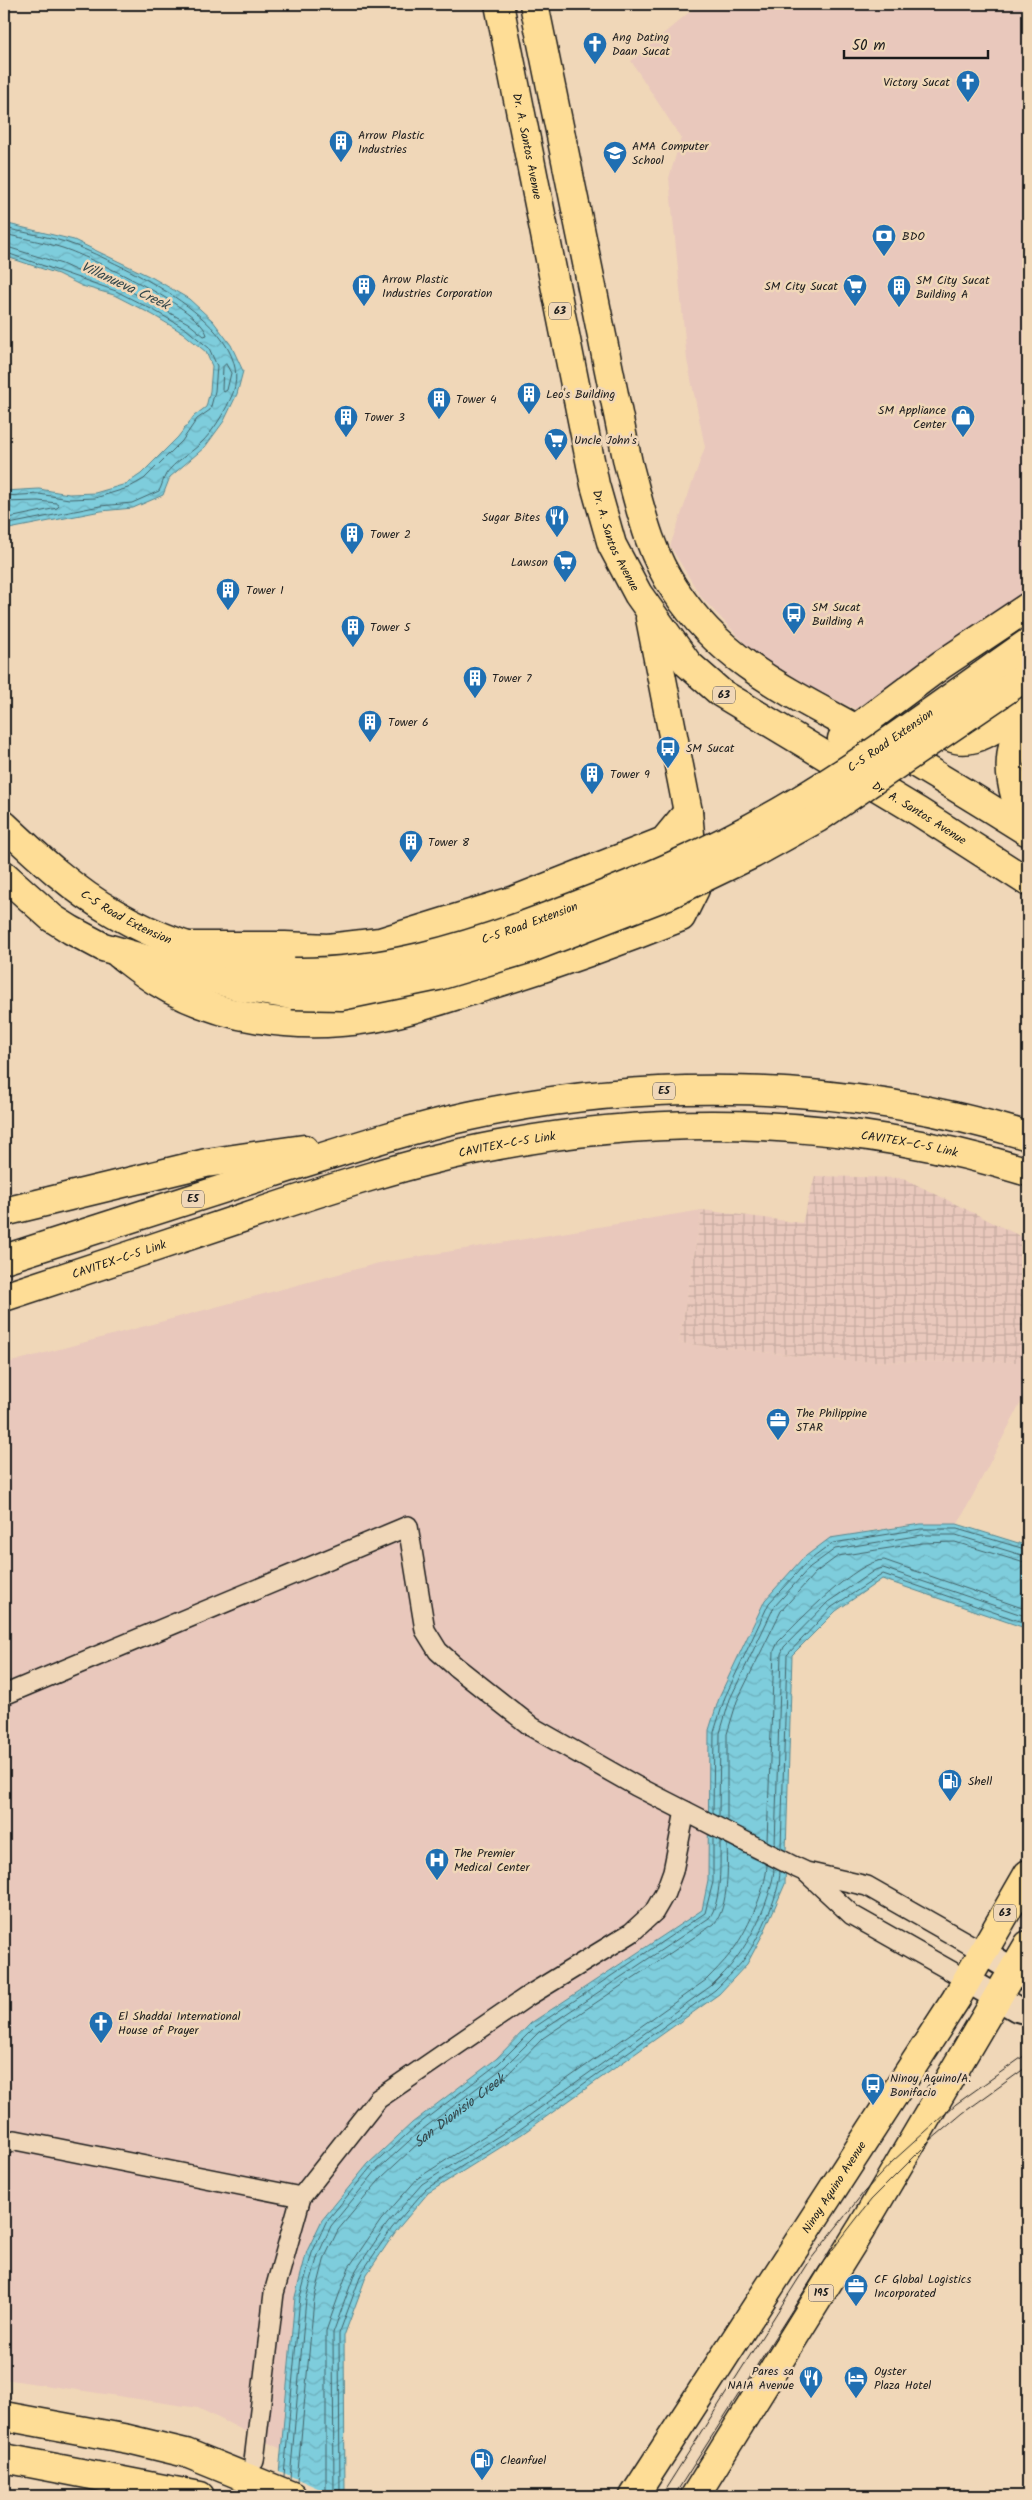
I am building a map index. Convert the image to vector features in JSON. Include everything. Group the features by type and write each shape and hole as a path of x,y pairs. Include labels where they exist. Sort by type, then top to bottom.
{"main road":[{"name":"Dr. A. Santos Avenue","path":"499,4 595,485 612,545 648,610 688,664 720,693 823,754 1028,882"},
{"path":"534,4 628,463 647,532 659,562 675,590 705,631 742,664 941,778 1028,832"},
{"path":"532,172 568,165"},
{"path":"823,754 941,665 1028,606"},
{"path":"119,954 156,981 215,1009 250,1018 319,1023 349,1022 390,1015 533,972 625,940 681,917 696,889 688,812 648,610"},
{"name":"C-5 Road Extension","path":"4,875 32,901 70,930 119,954 245,988 293,984 338,972 362,970 434,953 522,926 702,853 799,800 1028,643"},
{"path":"941,665 928,687 926,706 937,726 954,737 966,740 983,737 1028,704"},
{"name":"C-5 Road Extension","path":"4,825 63,878 100,904 137,926 186,946 245,964 293,984 341,996 438,976 531,948 668,895 754,854 818,818 1028,675"},
{"path":"1028,704 1012,742 1010,768 1015,799 1028,828"},
{"path":"186,946 328,948 357,946 467,917 563,883 664,841 688,812"},
{"path":"606,865 626,863 635,866 643,872 654,888 656,899 652,916 638,932 625,940"},
{"name":"E5","path":"4,1259 382,1138 477,1114 588,1096 684,1090 787,1093 871,1102 926,1111 1028,1136"},
{"name":"CAVITEX–C-5 Link","path":"4,1297 315,1194 439,1158 499,1145 594,1131 644,1127 744,1126 787,1128 843,1134 934,1148 1028,1172"},
{"path":"4,1212 206,1163 382,1138"},
{"name":"Ninoy Aquino Avenue","path":"634,2496 967,1980 1028,1874"},
{"path":"1021,1974 1028,1945"},
{"name":"195","path":"695,2496 861,2229 998,1998 1021,1974"},
{"path":"4,2416 128,2439 186,2453 281,2491"},
{"path":"4,2458 200,2496"}],"street":[{"path":"4,1695 408,1526 425,1630 438,1650 456,1667 532,1727 636,1786 799,1869 867,1886 1021,1974"},
{"path":"254,2461 274,2293 301,2197 378,2099 528,1996 631,1933 654,1912 665,1893 693,1815"},
{"path":"799,1869 852,1914 1017,2009 1028,2012"},
{"path":"4,2144 14,2140 301,2197"}],"shaded area":[{"name":"SM City Sucat","path":"699,4 1028,4 1028,593 855,709 818,691 753,652 701,597 670,546 705,447 687,360 669,178 681,138 631,61"},
{"path":"815,1176 903,1178 1028,1240 1028,1362 845,1361 679,1343 702,1210 802,1223"},
{"path":"702,1210 679,1343 845,1361 1028,1362 1028,1389 958,1524 921,1524 868,1531 765,1600 720,1695 709,1730 708,1881 702,1910 531,2023 496,2059 412,2123 368,2164 322,2220 295,2297 281,2449 198,2408 4,2379 4,1364 379,1263"}],"water":[{"name":"Villanueva Creek","path":"4,223 74,240 153,278 189,299 213,321 231,345 243,371 237,394 224,421 205,447 170,477 163,495 133,508 101,511 4,530 4,491 39,489 69,494 95,493 126,484 141,474 178,437 194,416 206,407 210,391 212,366 206,352 183,333 153,315 114,295 82,286 58,274 4,256"},
{"name":"San Dionisio Creek","path":"921,1524 957,1524 1028,1546 1028,1629 882,1579 836,1611 792,1655 785,1884 764,1932 747,1964 719,1994 522,2134 428,2193 396,2231 367,2274 344,2336 345,2496 277,2496 295,2297 307,2251 322,2220 368,2164 412,2123 496,2059 531,2023 702,1910 708,1881 709,1730 720,1695 765,1600 802,1559 830,1538"}],"pier":[{"path":"277,2470 336,2496 274,2496"}],"tram line":[{"path":"661,2496 811,2259 864,2192 893,2161 956,2104 1028,2053"},
{"path":"674,2496 820,2266 871,2200 931,2140 963,2113 1028,2066"}],"place":[{"name":"Ang Dating Daan Sucat","path":"595,65"},
{"name":"Victory Sucat","path":"968,103"},
{"name":"Arrow Plastic Industries","path":"341,163"},
{"name":"AMA Computer School","path":"615,174"},
{"name":"BDO","path":"884,257"},
{"name":"Arrow Plastic Industries Corporation","path":"364,307"},
{"name":"SM City Sucat","path":"855,307"},
{"name":"SM City Sucat Building A","path":"899,308"},
{"name":"Leo's Building","path":"529,415"},
{"name":"Tower 4","path":"439,420"},
{"name":"Tower 3","path":"346,438"},
{"name":"SM Appliance Center","path":"963,438"},
{"name":"Uncle John's","path":"556,461"},
{"name":"Sugar Bites","path":"557,538"},
{"name":"Tower 2","path":"352,555"},
{"name":"Lawson","path":"565,583"},
{"name":"Tower 1","path":"228,611"},
{"name":"SM Sucat Building A","path":"794,635"},
{"name":"Tower 5","path":"353,648"},
{"name":"Tower 7","path":"475,699"},
{"name":"Tower 6","path":"370,743"},
{"name":"SM Sucat","path":"668,769"},
{"name":"Tower 9","path":"592,795"},
{"name":"Tower 8","path":"411,863"},
{"name":"The Philippine STAR","path":"778,1441"},
{"name":"Shell","path":"950,1802"},
{"name":"The Premier Medical Center","path":"437,1881"},
{"name":"El Shaddai International House of Prayer","path":"101,2044"},
{"name":"Ninoy Aquino/A. Bonifacio","path":"873,2106"},
{"name":"CF Global Logistics Incorporated","path":"856,2307"},
{"name":"Pares sa NAIA Avenue","path":"811,2399"},
{"name":"Oyster Plaza Hotel","path":"856,2399"},
{"name":"Cleanfuel","path":"482,2481"}]}
